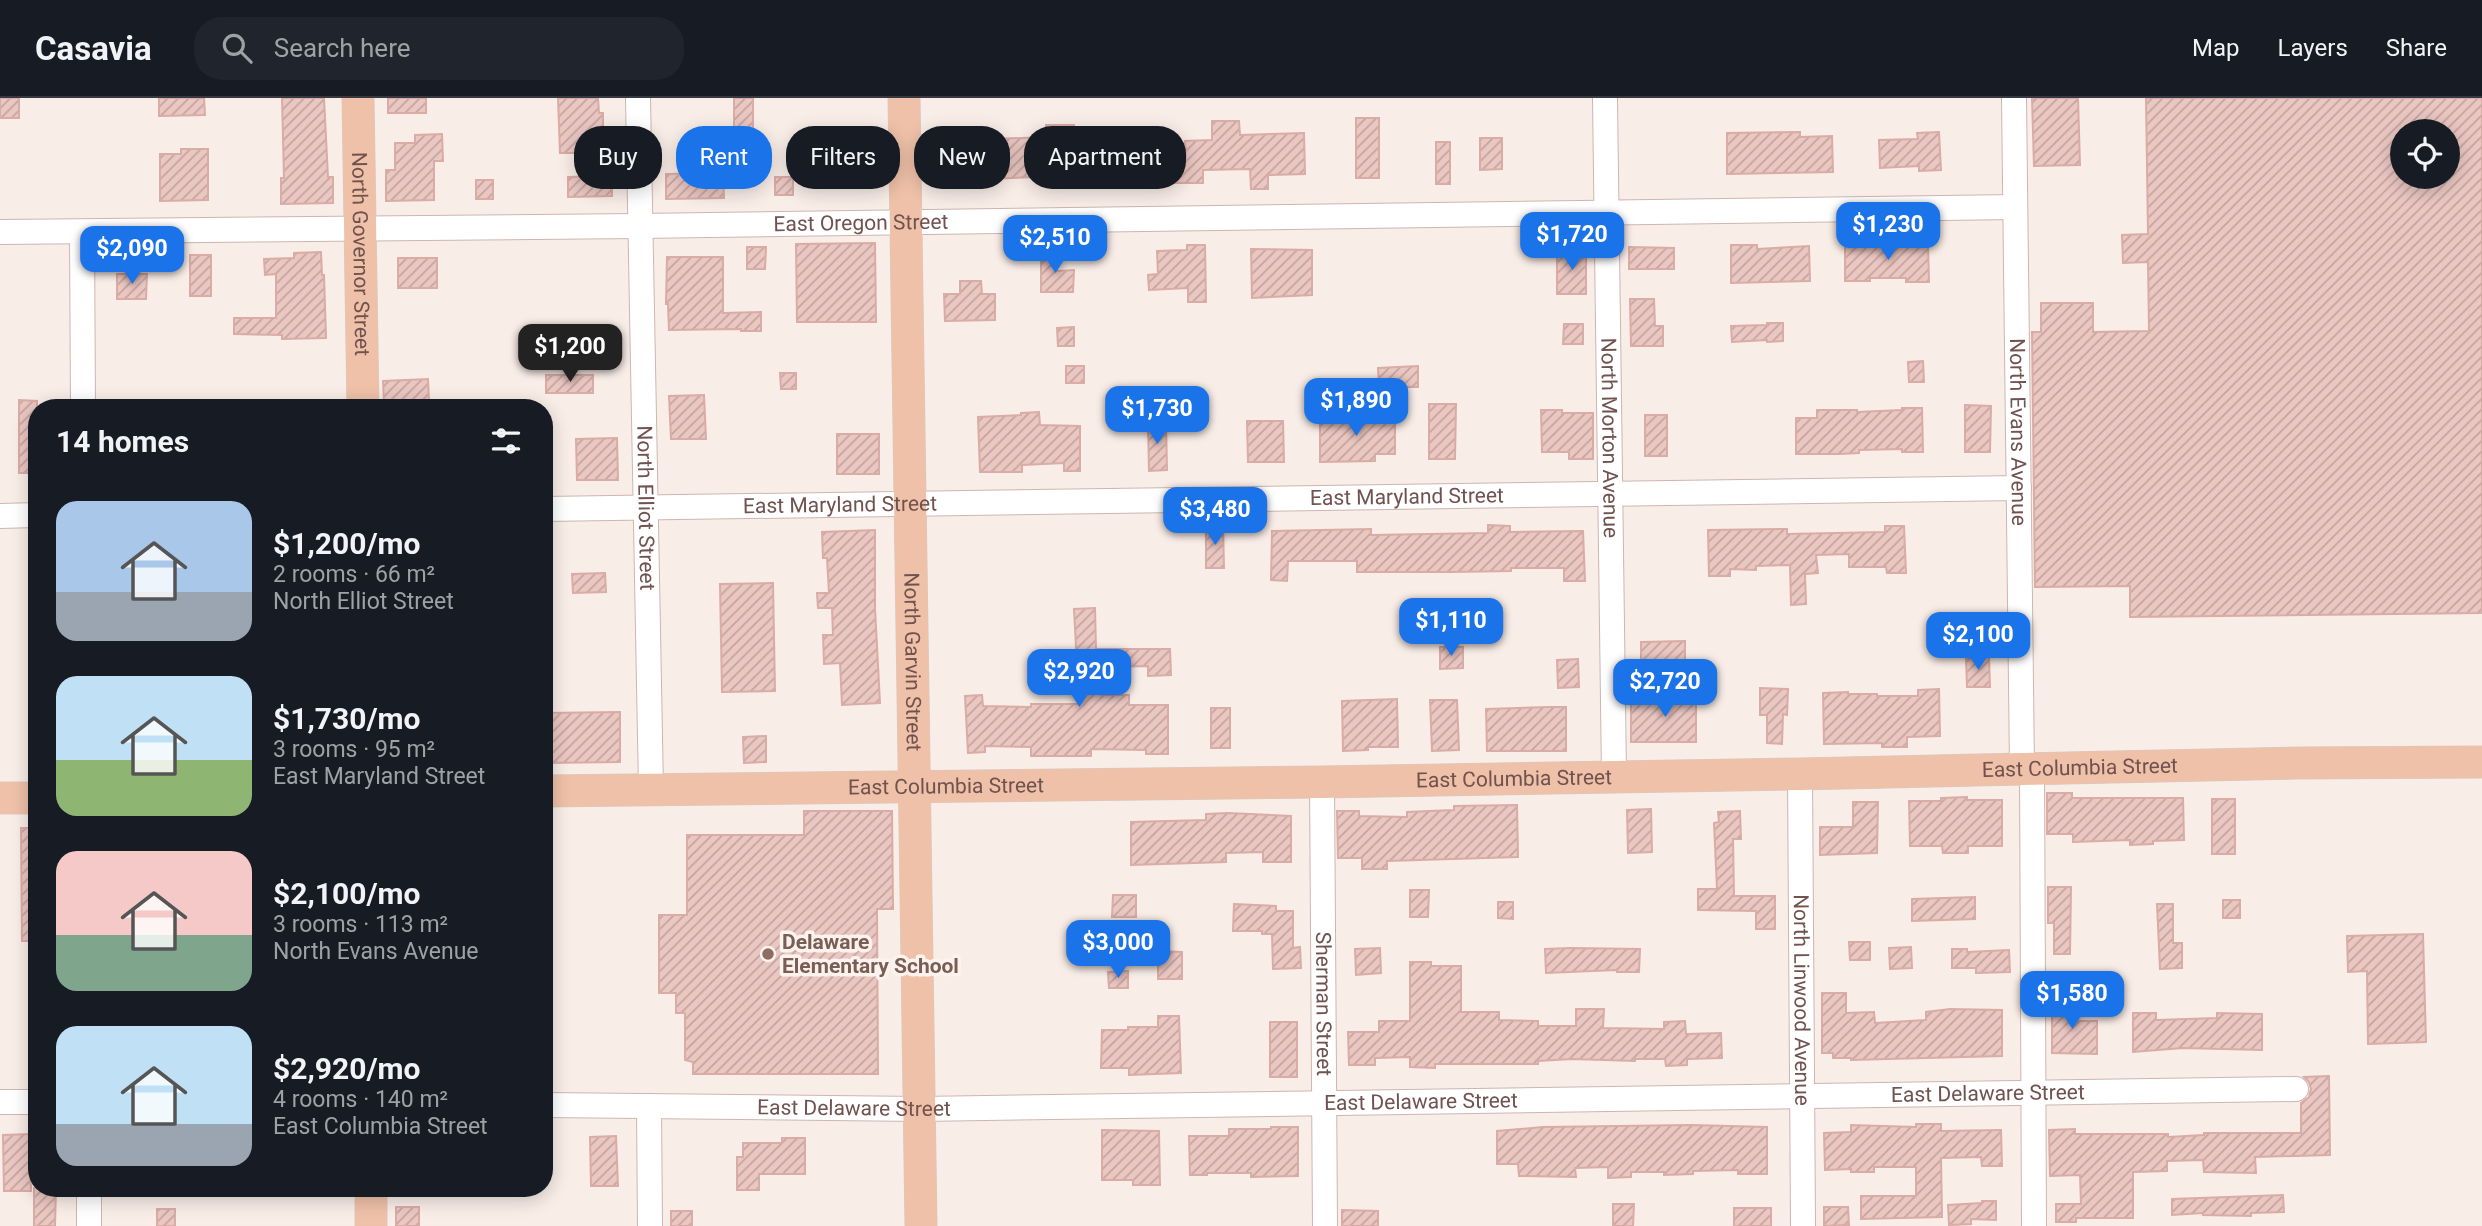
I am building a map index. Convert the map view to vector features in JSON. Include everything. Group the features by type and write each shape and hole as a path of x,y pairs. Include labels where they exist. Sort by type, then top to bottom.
{"main road":[{"name":"North Governor Street","path":"358,98 363,399"},
{"name":"North Garvin Street","path":"904,98 921,1226"},
{"name":"East Columbia Street","path":"553,791 1322,782 2482,762"},
{"path":"0,798 28,798"},
{"path":"371,1197 371,1226"}],"street":[{"name":"North Elliot Street","path":"638,98 651,790"},
{"name":"North Morton Avenue","path":"1605,98 1614,777"},
{"name":"North Evans Avenue","path":"2014,98 2034,1226"},
{"name":"East Oregon Street","path":"0,232 906,223 2015,207"},
{"path":"82,233 83,399"},
{"name":"East Maryland Street","path":"553,509 2019,488"},
{"path":"0,516 28,515"},
{"name":"North Linwood Avenue","path":"1800,774 1803,1226"},
{"name":"Sherman Street","path":"1322,782 1325,1226"},
{"name":"East Delaware Street","path":"553,1105 920,1109 2297,1089"},
{"path":"0,1102 28,1102"},
{"path":"649,1106 650,1226"},
{"path":"89,1197 89,1226"}],"building":[{"path":"0,98 19,98 19,118 0,118"},
{"path":"159,98 204,98 205,115 159,116"},
{"path":"282,98 324,98 328,177 333,177 333,203 281,204 281,178 284,178"},
{"path":"388,98 426,98 426,113 388,113"},
{"path":"558,98 598,98 599,113 603,113 603,126 574,126 574,153 560,153"},
{"path":"734,98 753,98 753,126 734,126"},
{"path":"2032,98 2078,98 2080,165 2034,166"},
{"path":"2146,98 2482,98 2482,613 2130,617 2130,586 2035,587 2032,332 2041,332 2041,303 2093,303 2093,332 2149,331 2148,262 2123,263 2122,235 2148,234"},
{"path":"1356,118 1379,118 1379,178 1356,178"},
{"path":"1212,121 1239,121 1240,135 1304,133 1305,174 1268,175 1268,189 1251,189 1250,169 1203,170 1203,183 1186,183 1186,141 1212,140"},
{"path":"1800,132 1800,137 1832,136 1833,172 1727,174 1727,133"},
{"path":"1939,132 1941,170 1919,171 1919,166 1880,168 1879,140 1918,139 1917,133"},
{"path":"442,134 443,161 434,161 434,200 386,201 386,170 395,170 395,143 415,143 415,135"},
{"path":"1010,138 1024,138 1024,177 1010,178"},
{"path":"1480,138 1502,138 1502,169 1480,170"},
{"path":"1436,142 1450,142 1450,184 1436,184"},
{"path":"181,149 208,149 208,200 160,201 160,154 181,154"},
{"path":"666,174 676,174 676,189 724,189 724,198 666,199"},
{"path":"568,177 574,177 574,189 612,189 612,196 568,197"},
{"path":"775,177 786,177 786,189 793,189 793,195 775,195"},
{"path":"476,180 493,180 493,199 476,199"},
{"path":"875,243 876,322 797,322 796,244"},
{"path":"1928,243 1929,282 1906,282 1906,278 1845,281 1845,246"},
{"path":"1187,245 1205,245 1206,302 1188,302 1188,288 1149,290 1148,275 1158,274 1157,251 1187,250"},
{"path":"1731,245 1757,245 1757,249 1809,246 1810,281 1731,283"},
{"path":"747,247 766,247 765,269 747,269"},
{"path":"1629,247 1674,248 1674,269 1629,269"},
{"path":"1251,249 1312,250 1312,295 1252,298"},
{"path":"1041,250 1057,250 1057,271 1074,270 1073,292 1041,292"},
{"path":"1557,250 1586,250 1586,294 1557,294"},
{"path":"321,252 326,338 282,339 282,335 234,334 234,318 276,318 276,274 265,275 264,259 294,258 294,253"},
{"path":"190,255 211,255 211,296 190,296"},
{"path":"667,257 723,257 723,313 761,312 761,331 669,330 666,304"},
{"path":"398,258 437,258 437,288 398,288"},
{"path":"117,274 147,274 146,299 117,299"},
{"path":"960,281 981,281 982,294 995,294 995,320 945,321 944,294 960,294"},
{"path":"1630,299 1654,299 1655,326 1663,326 1663,346 1631,346"},
{"path":"1783,323 1783,341 1732,342 1731,326"},
{"path":"1564,324 1583,324 1583,344 1563,344"},
{"path":"1074,327 1074,346 1058,346 1057,328"},
{"path":"1923,361 1924,382 1909,382 1908,362"},
{"path":"1066,366 1084,366 1084,383 1066,383"},
{"path":"1418,366 1418,387 1379,385 1378,368"},
{"path":"780,373 796,373 796,389 781,389"},
{"path":"546,375 593,375 593,393 546,393"},
{"path":"428,379 429,399 384,399 383,381"},
{"path":"704,395 706,439 671,439 669,396"},
{"path":"19,400 28,400 28,473 19,473"},
{"path":"1429,404 1456,404 1455,459 1429,459"},
{"path":"1965,405 1991,406 1990,452 1965,452"},
{"path":"1922,408 1923,452 1902,452 1902,449 1796,454 1796,418 1817,418 1817,410 1857,412"},
{"path":"1541,410 1593,413 1593,459 1569,459 1569,452 1542,452"},
{"path":"1039,412 1040,425 1080,426 1080,471 1064,471 1064,463 1022,465 1022,472 980,472 978,417"},
{"path":"1645,415 1667,415 1667,456 1645,456"},
{"path":"1395,416 1395,454 1375,454 1375,461 1320,462 1320,417"},
{"path":"1247,421 1283,421 1284,462 1248,462"},
{"path":"1148,422 1166,422 1167,470 1149,471"},
{"path":"837,434 879,434 879,474 837,474"},
{"path":"617,438 618,480 577,480 576,439"},
{"path":"1488,525 1510,526 1510,532 1583,531 1585,581 1564,581 1564,568 1357,572 1357,561 1288,561 1287,581 1271,580 1272,531 1371,529 1371,535 1488,533"},
{"path":"1206,526 1223,526 1224,568 1206,568"},
{"path":"1885,526 1904,526 1906,573 1887,573 1886,567 1849,567 1849,554 1816,555 1818,573 1805,574 1806,604 1791,605 1790,565 1756,566 1756,570 1730,569 1730,576 1709,576 1708,530 1787,529 1787,534 1885,532"},
{"path":"875,530 875,608 880,703 842,705 840,663 824,664 823,635 833,635 832,608 818,608 817,593 829,593 822,532"},
{"path":"605,573 606,592 573,593 572,574"},
{"path":"773,583 775,691 722,692 720,584"},
{"path":"1095,608 1096,649 1170,649 1171,675 1148,676 1148,666 1100,667 1101,695 1129,695 1129,705 1168,705 1168,754 1146,754 1146,750 1091,749 1091,756 1031,756 1031,747 985,746 985,752 968,753 965,696 982,695 983,706 1079,704 1074,609"},
{"path":"1685,641 1685,660 1641,660 1641,642"},
{"path":"1440,647 1463,647 1463,668 1440,669"},
{"path":"1989,657 1990,687 1967,687 1966,658"},
{"path":"1578,659 1579,687 1558,688 1557,660"},
{"path":"1760,688 1788,689 1787,715 1783,714 1782,744 1767,743 1767,715 1760,715"},
{"path":"1939,689 1940,736 1907,737 1907,747 1882,747 1882,743 1824,744 1823,693 1918,696 1918,690"},
{"path":"1673,691 1696,691 1696,742 1631,742 1631,699 1673,700"},
{"path":"1397,699 1398,747 1368,747 1368,750 1343,751 1342,701"},
{"path":"1430,700 1457,700 1459,750 1432,751"},
{"path":"1566,707 1566,751 1487,751 1486,709"},
{"path":"1211,708 1230,708 1230,748 1211,748"},
{"path":"620,712 620,762 553,763 553,713"},
{"path":"766,736 766,762 744,763 743,737"},
{"path":"2047,793 2072,793 2072,798 2183,798 2184,840 2130,845 2130,840 2073,842 2073,834 2047,834"},
{"path":"1967,797 1967,800 2002,800 2002,846 1968,846 1968,853 1943,853 1942,846 1910,846 1909,801 1941,801 1941,798"},
{"path":"2212,799 2235,799 2235,854 2212,854"},
{"path":"1853,802 1878,802 1877,853 1820,855 1820,827 1853,827"},
{"path":"1517,805 1518,857 1387,861 1387,869 1362,869 1362,858 1338,858 1337,811 1359,811 1359,816 1407,817 1407,812 1454,810 1454,806"},
{"path":"1651,809 1652,852 1628,853 1627,810"},
{"name":"Delaware Elementary School","path":"804,811 892,811 893,909 877,909 878,1074 693,1074 693,1062 685,1060 685,1013 676,1013 676,993 659,993 659,915 687,915 687,835 804,835"},
{"path":"1740,811 1741,839 1733,839 1734,896 1775,896 1775,929 1756,929 1756,911 1698,910 1698,889 1717,889 1714,823 1719,822 1718,812"},
{"path":"1206,814 1291,816 1291,862 1263,862 1263,852 1226,853 1226,862 1131,865 1131,822 1206,820"},
{"path":"21,828 28,828 28,941 22,941"},
{"path":"2048,887 2071,887 2070,954 2054,954 2054,923 2048,923"},
{"path":"1410,890 1429,890 1428,917 1410,917"},
{"path":"1113,895 1136,895 1136,917 1112,917"},
{"path":"1975,897 1975,919 1912,921 1912,899"},
{"path":"2223,900 2240,900 2240,918 2223,918"},
{"path":"1498,902 1513,902 1513,919 1498,918"},
{"path":"1234,904 1276,906 1276,911 1293,911 1293,948 1300,947 1301,968 1273,969 1272,934 1262,934 1262,931 1233,931"},
{"path":"2157,904 2173,904 2173,943 2182,943 2182,968 2160,969"},
{"path":"2423,934 2426,1042 2368,1044 2367,971 2348,972 2347,936"},
{"path":"1849,942 1870,942 1870,960 1850,960"},
{"path":"1911,947 1912,968 1890,969 1889,948"},
{"path":"1380,948 1381,973 1356,975 1355,949"},
{"path":"1545,949 1640,949 1639,972 1617,970 1546,973"},
{"path":"1952,949 1967,949 1967,952 2009,950 2010,972 1976,973 1976,968 1952,968"},
{"path":"1158,951 1182,952 1182,979 1158,979"},
{"path":"1410,962 1431,962 1431,966 1461,966 1461,1012 1499,1012 1499,1020 1538,1021 1538,1026 1576,1026 1576,1009 1604,1009 1603,1028 1664,1029 1664,1022 1685,1021 1686,1034 1721,1033 1722,1058 1687,1059 1687,1065 1666,1066 1665,1059 1572,1059 1538,1061 1538,1064 1435,1064 1435,1068 1410,1067 1410,1057 1375,1058 1375,1065 1349,1065 1348,1032 1379,1032 1379,1021 1410,1021"},
{"path":"1128,971 1128,988 1109,988 1108,972"},
{"path":"1822,993 1846,993 1846,1013 1874,1012 1875,1023 1926,1020 1926,1012 1950,1009 2002,1010 2002,1056 1851,1060 1833,1058 1833,1053 1822,1053"},
{"path":"2052,1001 2073,1001 2073,1021 2097,1021 2097,1054 2052,1053"},
{"path":"2133,1013 2156,1013 2156,1020 2217,1018 2217,1013 2262,1014 2262,1050 2183,1048 2133,1052"},
{"path":"1158,1016 1179,1016 1181,1073 1129,1075 1129,1068 1101,1068 1102,1030 1158,1027"},
{"path":"1270,1022 1297,1022 1297,1077 1270,1077"},
{"path":"2329,1076 2330,1155 2255,1157 2256,1173 2204,1172 2203,1160 2167,1161 2167,1171 2133,1172 2133,1218 2076,1218 2076,1222 2056,1222 2056,1204 2081,1204 2080,1175 2050,1176 2049,1130 2075,1129 2075,1134 2168,1134 2168,1137 2204,1133 2301,1133 2301,1103 2309,1097 2311,1089 2304,1077"},
{"path":"1916,1124 1941,1124 1941,1131 2001,1130 2002,1166 1982,1166 1981,1157 1941,1158 1942,1217 1861,1219 1861,1196 1916,1196 1916,1167 1874,1167 1874,1172 1825,1170 1824,1133 1851,1132 1851,1125 1916,1127"},
{"path":"1298,1127 1298,1176 1251,1177 1251,1173 1190,1175 1189,1136 1229,1136 1229,1129"},
{"path":"1543,1127 1767,1127 1767,1174 1738,1174 1738,1170 1664,1175 1664,1172 1631,1172 1631,1177 1608,1178 1608,1167 1575,1168 1576,1177 1519,1176 1518,1164 1497,1164 1497,1131"},
{"path":"1102,1130 1159,1131 1160,1185 1133,1185 1133,1180 1102,1180"},
{"path":"28,1134 28,1191 4,1191 3,1135"},
{"path":"616,1136 618,1186 591,1186 590,1137"},
{"path":"782,1138 805,1138 805,1174 759,1174 759,1190 737,1190 737,1157 743,1157 743,1143 782,1143"},
{"path":"2283,1195 2284,1212 2251,1213 2251,1216 2203,1213 2172,1215 2172,1199"},
{"path":"34,1197 56,1197 55,1226 34,1226"},
{"path":"1996,1201 1996,1220 1971,1219 1971,1224 1949,1225 1948,1205"},
{"path":"1613,1204 1634,1204 1633,1226 1613,1226"},
{"path":"396,1207 419,1207 419,1226 396,1226"},
{"path":"1824,1207 1848,1207 1849,1225 1824,1226"},
{"path":"1734,1208 1771,1208 1771,1226 1734,1226"},
{"path":"157,1209 175,1209 175,1226 157,1226"},
{"path":"1342,1210 1378,1211 1378,1226 1342,1226"},
{"path":"671,1211 692,1211 692,1226 671,1226"}],"place":[{"name":"Delaware Elementary School","path":"768,954"}]}
